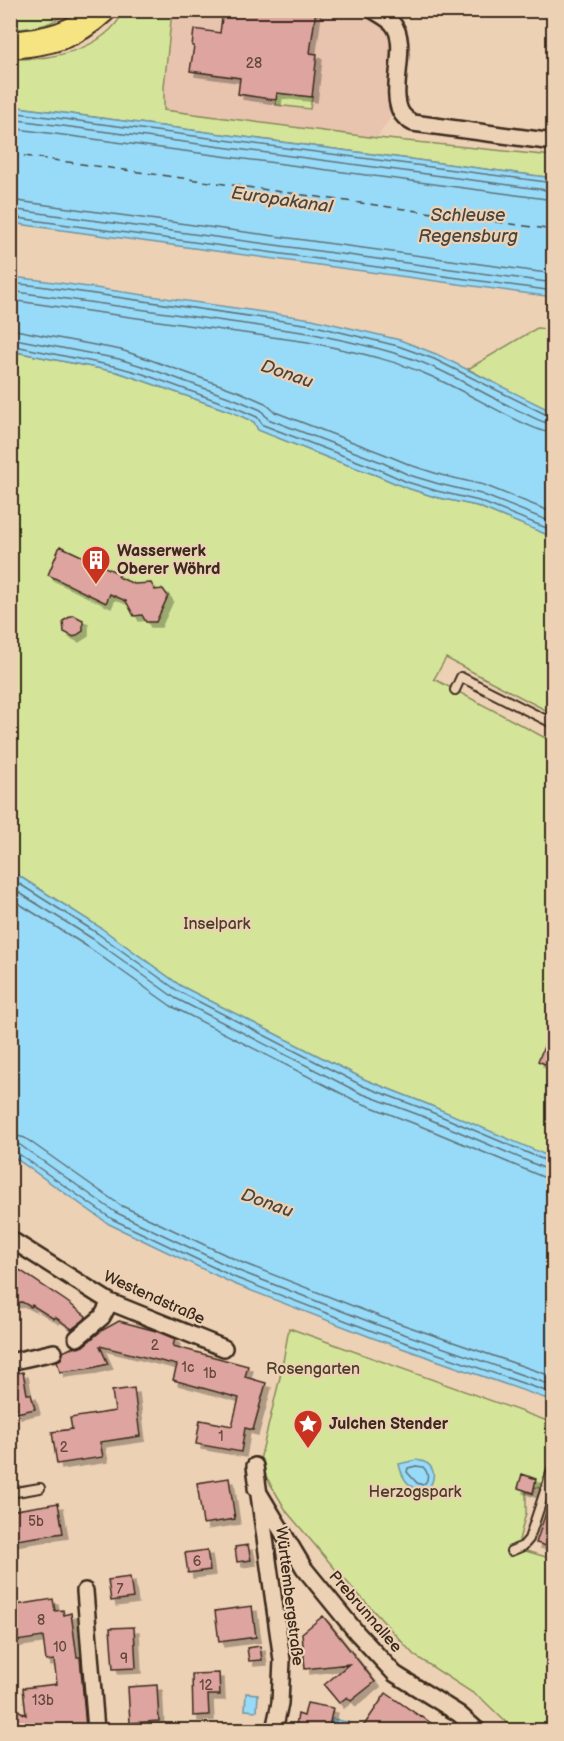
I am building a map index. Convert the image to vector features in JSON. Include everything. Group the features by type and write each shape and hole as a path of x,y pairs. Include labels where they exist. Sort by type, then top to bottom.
{"highway":[{"path":"56,39 68,28 80,10"},
{"path":"10,45 56,39 90,22 102,10"}],"street":[{"path":"373,10 392,23 399,35 398,95 399,108 403,116 413,123 554,142"},
{"name":"Westendstraße","path":"10,1239 111,1302 224,1348"},
{"path":"77,1338 102,1317 111,1302"},
{"path":"10,1362 54,1352"},
{"name":"Württembergstraße","path":"255,1466 256,1488 282,1660 280,1703 274,1731"},
{"name":"Prebrunnallee","path":"256,1488 304,1568 357,1633 395,1674 459,1714 477,1731"},
{"path":"85,1591 96,1731"}],"lane":[{"path":"455,690 461,677 554,724"},
{"path":"512,1551 523,1546 529,1539 554,1464"},
{"path":"10,1493 40,1488"}],"shaded area":[{"path":"172,11 385,11 402,21 410,37 405,96 377,138 163,110"}],"green space":[{"path":"11,10 67,11 48,23 11,29"},
{"path":"124,11 172,11 164,87 164,110 377,138 553,156 553,178 11,106 11,59 59,55 90,44 104,36"},
{"path":"277,93 312,97 310,109 276,105"},
{"path":"537,328 553,330 553,412 468,369"},
{"name":"Inselpark","path":"10,351 117,372 141,380 232,412 254,422 258,430 404,487 435,497 477,506 553,537 553,714 446,658 434,679 553,742 553,1160 427,1104 366,1080 181,986 101,928 11,871"},
{"name":"Herzogspark","path":"289,1328 553,1423 553,1491 535,1487 533,1494 526,1492 526,1513 519,1540 526,1551 553,1559 553,1730 514,1730 482,1699 414,1655 336,1570 287,1512 261,1468 260,1460 281,1373"}],"water":[{"name":"Schleuse Regensburg","path":"10,106 553,178 553,297 11,223"},
{"name":"Donau","path":"11,277 312,319 400,340 436,354 553,412 553,537 477,506 435,497 404,487 258,430 254,422 232,412 141,380 117,372 11,351"},
{"name":"Donau","path":"11,871 101,928 181,986 366,1080 553,1158 553,1401 373,1338 234,1284 109,1224 11,1155"},
{"path":"416,1460 427,1464 433,1471 433,1480 427,1491 421,1491 408,1484 400,1470 399,1464"},
{"path":"246,1693 258,1694 257,1711 245,1710"},
{"path":"332,1719 348,1722 346,1730 330,1728"}],"building":[{"path":"223,10 281,12 281,10 316,10 310,53 317,54 312,97 277,93 276,100 238,94 240,78 190,71 194,29 220,33"},
{"name":"Wasserwerk Oberer Wöhrd","path":"60,546 120,574 118,577 134,584 151,583 155,590 163,589 168,596 156,622 146,622 142,615 134,616 126,601 110,594 106,603 48,575"},
{"path":"73,615 83,620 83,631 74,637 64,632 63,621"},
{"path":"554,1025 554,1068 538,1061"},
{"path":"10,1266 66,1301 86,1316 85,1319 72,1329 32,1305 31,1307 22,1302 10,1303"},
{"path":"119,1321 156,1331 175,1339 173,1346 248,1366 245,1377 266,1383 253,1430 245,1428 241,1452 196,1444 200,1420 232,1426 239,1398 173,1380 177,1365 100,1346 108,1364 60,1372 57,1361 61,1359 63,1352 73,1347 83,1346 101,1331"},
{"path":"23,1372 27,1394 31,1394 35,1409 16,1413 12,1396 10,1397 10,1374"},
{"path":"134,1388 140,1436 100,1442 103,1457 57,1464 52,1432 72,1429 70,1418 115,1411 112,1391"},
{"path":"522,1474 536,1479 533,1493 518,1488"},
{"path":"229,1478 235,1519 203,1524 197,1483"},
{"path":"551,1497 554,1498 554,1548 536,1543"},
{"path":"58,1503 63,1533 10,1541 10,1511"},
{"path":"248,1545 251,1560 237,1562 235,1547"},
{"path":"207,1550 210,1570 188,1573 185,1553"},
{"path":"130,1577 133,1598 111,1601 108,1580"},
{"path":"53,1599 55,1611 63,1610 64,1615 71,1613 77,1657 80,1657 86,1728 80,1731 10,1731 10,1705 26,1715 23,1688 57,1684 54,1660 46,1661 43,1637 10,1642 10,1606"},
{"path":"252,1606 256,1637 219,1642 215,1611"},
{"path":"323,1616 375,1682 351,1701 347,1697 339,1703 324,1685 349,1664 305,1669 302,1633"},
{"path":"134,1627 136,1668 113,1669 110,1628"},
{"path":"260,1646 262,1660 249,1661 247,1648"},
{"path":"219,1673 220,1695 208,1695 209,1715 193,1716 192,1674"},
{"path":"157,1685 159,1721 130,1723 128,1687"},
{"path":"386,1693 421,1716 442,1731 360,1731"},
{"path":"307,1703 333,1708 328,1731 295,1731 298,1714 304,1716"}],"ferry route":[{"path":"10,154 554,230"}],"place":[{"name":"Wasserwerk Oberer Wöhrd","path":"96,586"},
{"name":"Julchen Stender","path":"308,1450"}],"water label":[{"name":"Europakanal","path":"282,200"}],"park label":[{"name":"Rosengarten","path":"313,1369"}]}
